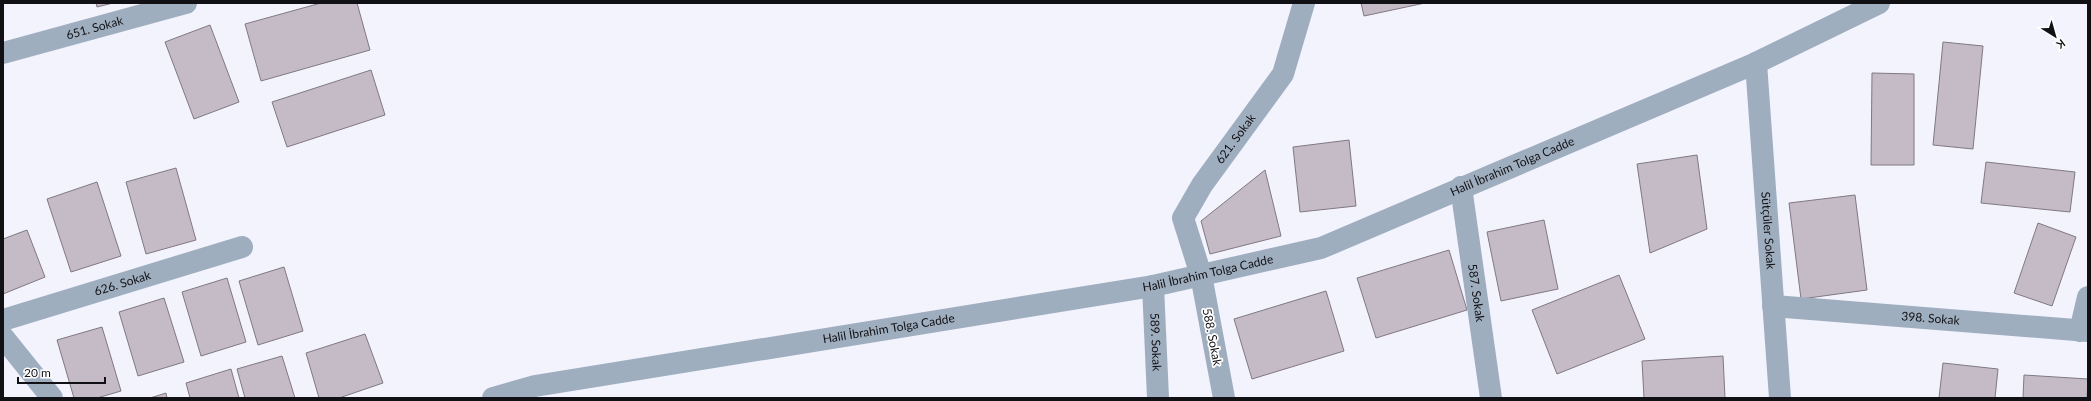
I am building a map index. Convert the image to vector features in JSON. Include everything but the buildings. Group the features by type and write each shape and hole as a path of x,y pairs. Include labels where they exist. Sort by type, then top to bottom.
{"street":[{"name":"651. Sokak","path":"3,53 186,3"},
{"name":"621. Sokak","path":"1201,275 1183,218 1202,185 1283,74 1304,3"},
{"name":"Halil İbrahim Tolga Cadde","path":"493,398 535,386 1153,286 1321,248 1461,187 1756,63 1879,3"},
{"name":"Sütçüler Sokak","path":"1756,63 1780,398"},
{"name":"587. Sokak","path":"1461,187 1491,398"},
{"name":"626. Sokak","path":"3,320 242,247"},
{"name":"588. Sokak","path":"1201,275 1224,398"},
{"name":"589. Sokak","path":"1153,286 1158,398"},
{"path":"2084,331 2088,297"},
{"name":"398. Sokak","path":"1773,306 2084,331"},
{"path":"3,337 52,398"}]}
